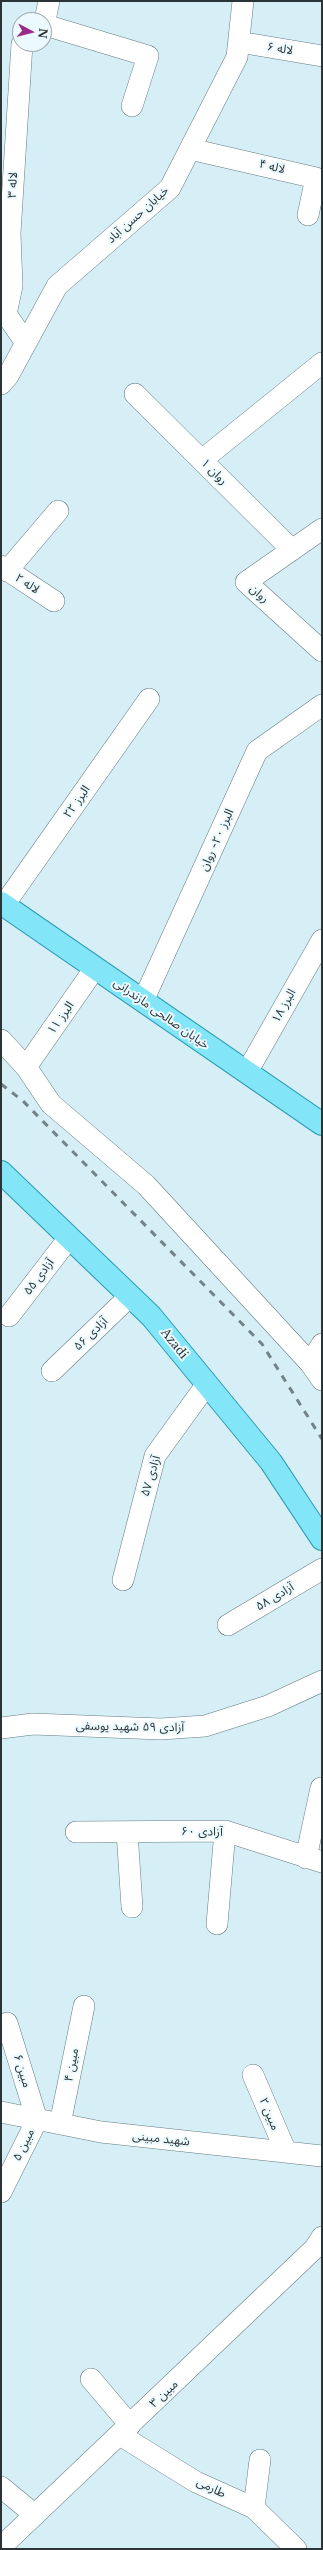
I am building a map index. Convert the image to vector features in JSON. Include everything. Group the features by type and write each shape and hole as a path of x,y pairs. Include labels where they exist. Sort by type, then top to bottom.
{"main road":[{"name":"خیابان صالحی مازندرانی","path":"2,904 322,1124"},
{"name":"Azadi","path":"1,1172 23,1191 68,1238 151,1316 271,1462 322,1539"}],"street":[{"path":"47,12 49,1"},
{"name":"خیابان حسن آباد","path":"1,384 8,376 57,286 170,188 237,57 243,1"},
{"path":"52,27 148,56 132,106"},
{"name":"لاله ۶","path":"239,42 322,56"},
{"name":"لاله ۳","path":"21,52 10,233 12,286 6,314 26,343"},
{"name":"لاله ۴","path":"190,149 316,178 308,215"},
{"path":"202,460 322,363"},
{"name":"روان ۱","path":"134,394 292,550"},
{"path":"4,568 58,510"},
{"name":"روان","path":"322,529 246,582 322,651"},
{"name":"لاله ۲","path":"4,568 54,601"},
{"name":"البرز ۲۲","path":"2,904 149,699"},
{"name":"البرز ۲۰- روان","path":"143,1001 257,751 322,705"},
{"name":"البرز ۱۸","path":"247,1072 316,963 322,940"},
{"name":"البرز ۱۱","path":"26,1067 96,968"},
{"path":"1,1040 26,1067 51,1104 146,1185 310,1363 322,1380"},
{"name":"آزادی ۵۵","path":"9,1316 68,1238"},
{"name":"آزادی ۵۶","path":"52,1371 130,1296"},
{"path":"310,1363 322,1344"},
{"name":"آزادی ۵۷","path":"123,1580 155,1456 207,1384"},
{"name":"آزادی ۵۸","path":"228,1625 322,1570"},
{"name":"آزادی ۵۹ شهید یوسفی","path":"1,1728 33,1724 161,1729 205,1726 268,1706 322,1681"},
{"path":"314,1860 321,1788"},
{"path":"217,1924 225,1831"},
{"name":"آزادی ۶۰","path":"76,1832 225,1831 314,1860"},
{"path":"127,1832 132,1907"},
{"name":"مبین ۴","path":"60,2124 84,2006"},
{"name":"مبین ۶","path":"6,2023 36,2120"},
{"name":"مبین ۲","path":"252,2075 286,2152"},
{"name":"شهید مبینی","path":"1,2112 101,2132 322,2156"},
{"name":"مبین ۵","path":"1,2192 36,2120"},
{"name":"مبین ۳","path":"1,2547 315,2248 322,2239"},
{"name":"طارمی","path":"91,2379 125,2430 196,2482 254,2508 296,2549"},
{"path":"254,2508 260,2460"},
{"path":"1,2487 35,2515"}],"railway":[{"path":"1,1084 23,1101 262,1344 322,1439"}]}
